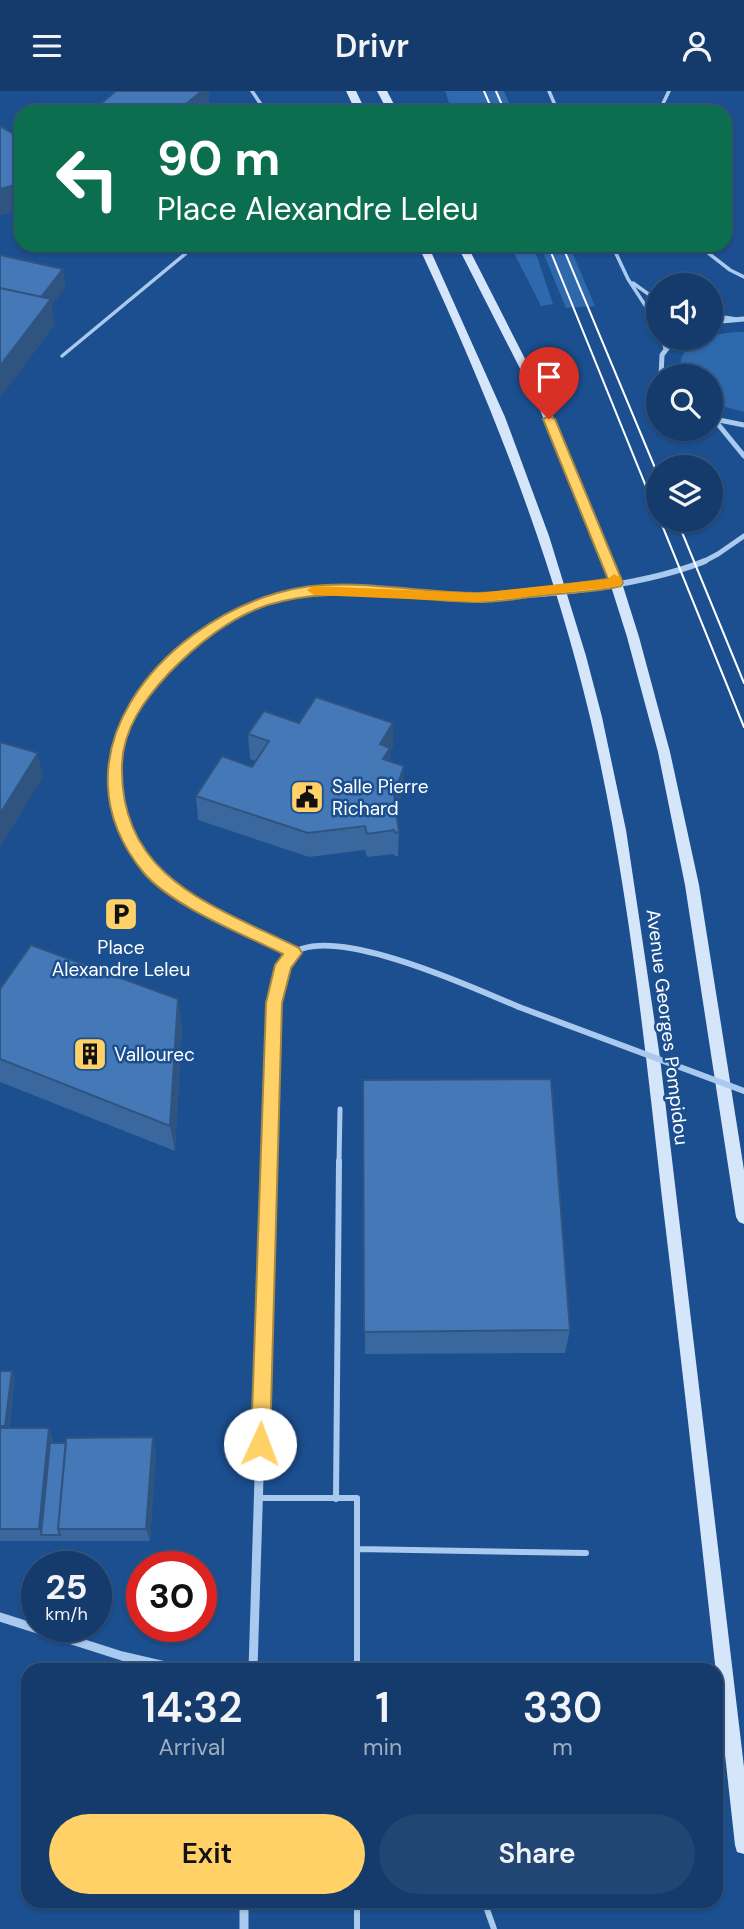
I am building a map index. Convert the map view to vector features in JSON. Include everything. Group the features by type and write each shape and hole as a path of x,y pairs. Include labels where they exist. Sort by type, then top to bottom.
{"main road":[{"name":"Avenue Georges Pompidou","path":"426,252 483,382 562,590 614,795 634,910 723,1663"},
{"path":"466,252 541,400 616,583 664,751 690,873 744,1217"},
{"name":"Avenue Georges Pompidou","path":"723,1666 744,1845"}],"street":[{"path":"723,321 742,319"},
{"path":"723,420 744,425"},
{"path":"723,431 744,456"},
{"path":"294,953 184,896 165,883 136,852 122,824 117,805 114,764 120,734 136,703 159,673 191,642 215,625 262,602 316,590 465,597 562,590 668,574 700,563 730,548 744,536"},
{"path":"253,1663 274,1003 283,965 294,953 319,944 364,949 744,1091"},
{"path":"0,1617 152,1663"},
{"path":"244,1908 244,1929"}],"lane":[{"path":"62,356 188,252"},
{"path":"615,252 628,279 646,307"},
{"path":"707,252 744,277"},
{"path":"628,279 646,292"},
{"path":"723,317 742,319"},
{"path":"336,1499 340,1109"},
{"path":"259,1498 357,1498 357,1663"},
{"path":"357,1549 586,1553"},
{"path":"357,1908 357,1929"},
{"path":"486,1908 494,1929"}],"shaded area":[{"path":"445,91 504,91 510,105 450,105"},
{"path":"514,252 535,252 553,304 541,306"},
{"path":"543,252 572,252 595,306 566,308"},
{"path":"744,332 744,412 723,406 723,364 680,364 688,350 723,350 723,334"}],"building":[{"path":"116,91 202,91 185,105 99,105"},
{"path":"0,126 14,133 14,186 0,189"},
{"path":"0,255 63,269 41,297 0,288"},
{"path":"0,288 51,299 0,366"},
{"name":"Salle Pierre Richard","path":"316,697 393,723 380,744 390,748 383,759 404,766 394,795 399,832 395,833 394,830 367,834 365,826 308,833 196,796 222,756 252,767 269,741 248,734 264,711 299,723"},
{"path":"0,742 38,753 0,814"},
{"name":"Vallourec","path":"31,945 178,999 170,1126 0,1059 0,989"},
{"path":"551,1079 570,1330 364,1332 363,1080"},
{"path":"0,1371 12,1371 5,1426 0,1426"},
{"path":"0,1428 49,1428 39,1529 0,1529"},
{"path":"153,1437 146,1529 58,1529 66,1438"},
{"path":"50,1443 66,1443 58,1529 60,1535 41,1535"}],"tram line":[{"path":"484,91 490,105"},
{"path":"496,91 502,105"},
{"path":"551,252 646,486"},
{"path":"565,252 650,455"},
{"path":"665,532 744,727"},
{"path":"682,532 744,683"}],"slow traffic":[{"path":"314,590 453,597 508,596 616,583 614,578"}],"place":[{"name":"Salle Pierre Richard","path":"307,797"},
{"name":"Place Alexandre Leleu","path":"121,914"},
{"name":"Vallourec","path":"90,1054"}],"route":[{"path":"260,1444 274,1003 283,965 294,953 200,905 165,883 149,869 128,839 117,805 114,764 120,734 136,703 159,673 191,642 244,609 280,596 316,590 453,597 508,596 616,583 549,419"}]}
